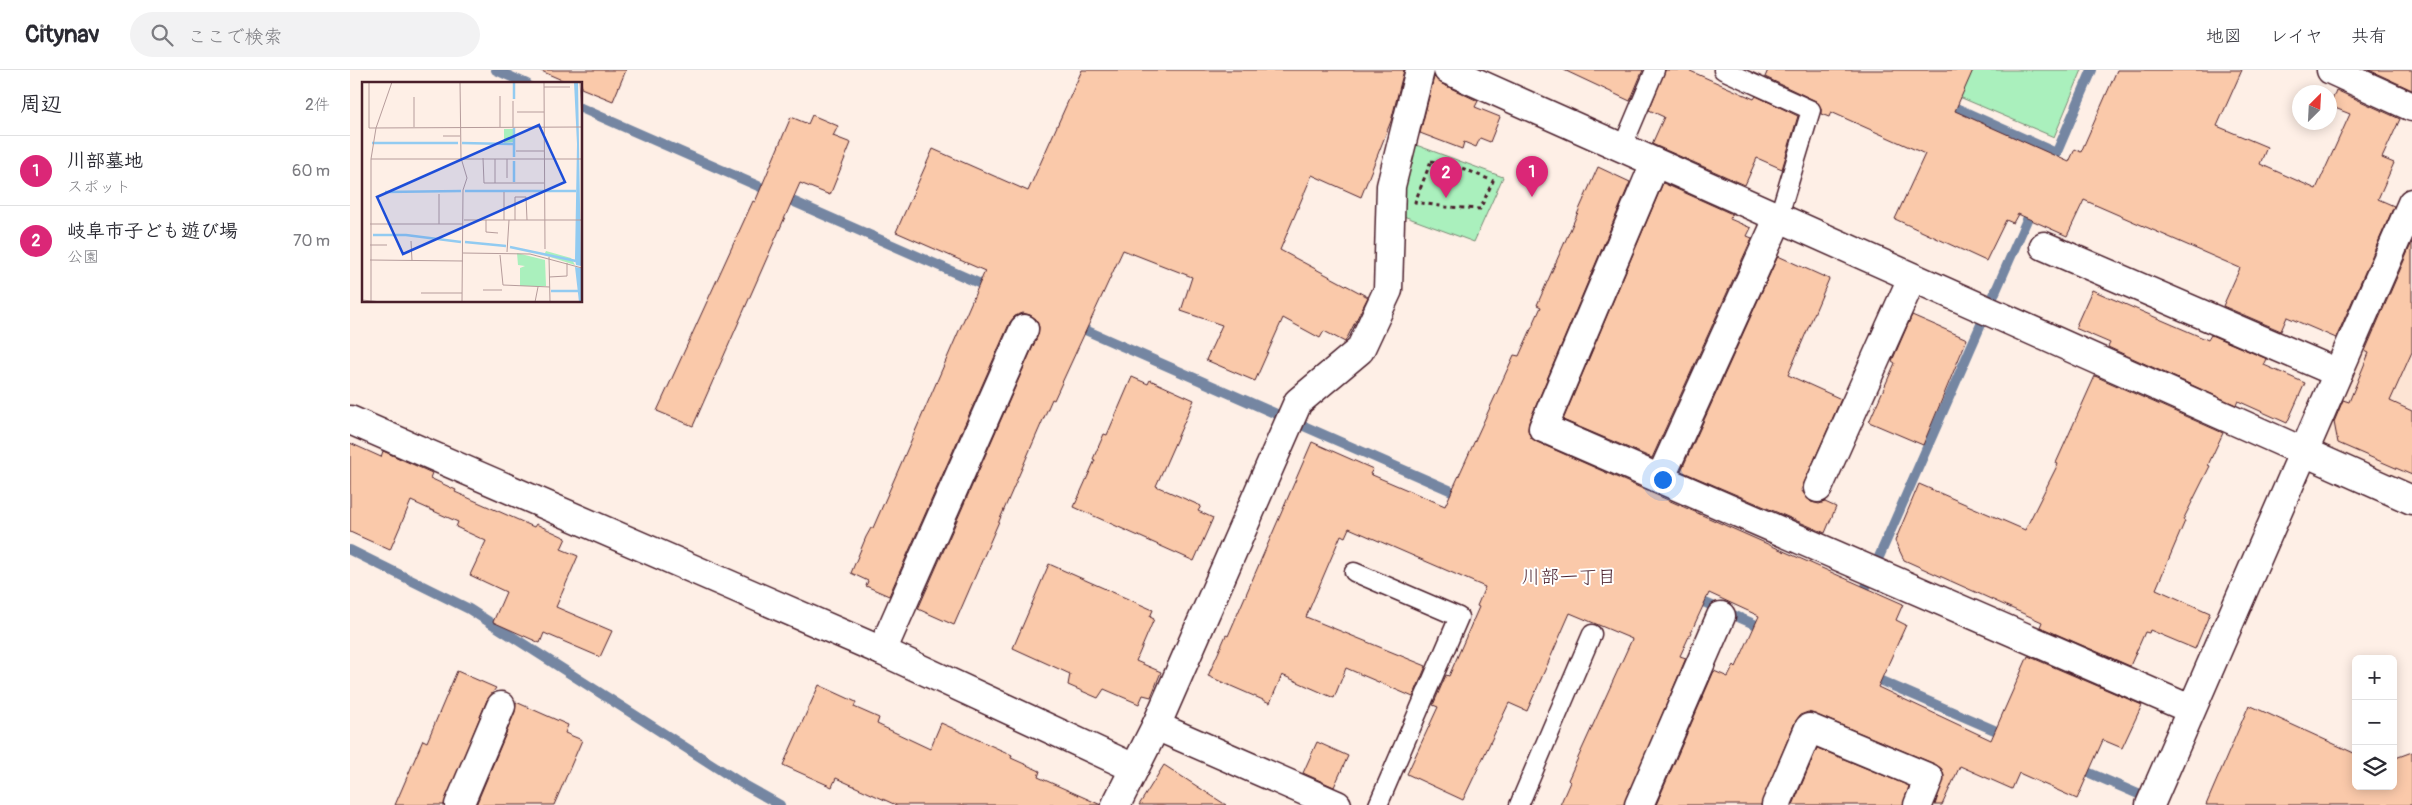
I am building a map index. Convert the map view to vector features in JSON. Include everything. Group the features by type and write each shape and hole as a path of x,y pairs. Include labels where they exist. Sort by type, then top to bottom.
{"street":[{"path":"1116,805 1156,726 1298,402 1360,350 1388,290 1392,186 1420,70"},
{"path":"1448,70 1778,219 2412,500"},
{"path":"2331,70 2412,107"},
{"path":"1655,163 1543,428 2190,709"},
{"path":"2150,805 2190,709 2412,203"},
{"path":"1660,479 1778,219"},
{"path":"2044,246 2338,373"},
{"path":"1818,488 1912,278"},
{"path":"882,651 1024,329"},
{"path":"350,420 882,651 1134,768"},
{"path":"1639,805 1721,616"},
{"path":"459,805 500,706"},
{"path":"1156,726 1337,805"},
{"path":"1776,805 1809,728 1929,778 1918,805"}],"lane":[{"path":"1622,148 1655,70"},
{"path":"1723,70 1811,110 1778,219"},
{"path":"1354,572 1460,617 1378,805"},
{"path":"1519,805 1592,634"}],"path":[{"path":"1431,161 1462,168 1494,181 1480,209 1446,207 1415,202 1431,161"}],"shaded area":[{"path":"2412,230 2412,486 2317,444"}],"green space":[{"path":"1960,70 2082,70 2054,137 1950,93"},
{"path":"1408,142 1503,177 1474,242 1398,214"}],"building":[{"path":"539,70 626,70 613,101 582,88 582,82 566,82"},
{"path":"1082,70 1404,70 1391,121 1361,197 1312,175 1280,250 1368,297 1345,342 1324,331 1320,338 1283,318 1255,381 1206,360 1222,325 1181,311 1192,277 1123,250 1054,400 1052,399 954,625 918,609 1038,335 1039,327 1036,319 1023,313 1015,316 1010,322 889,596 866,586 868,581 851,573 866,537 871,528 873,528 985,271 896,232 933,149 1028,191"},
{"path":"1564,70 1643,70 1630,101"},
{"path":"1665,70 1688,70 1754,99 1756,96 1798,116 1782,169 1757,158 1745,185 1652,144 1664,117 1649,110"},
{"path":"1768,70 1973,70 1955,111 2069,162 2075,149 2081,152 2117,70 2242,70 2217,126 2267,147 2260,164 2316,189 2350,114 2337,109 2337,90 2400,119 2382,158 2394,163 2378,199 2394,206 2336,338 2287,317 2281,331 2223,306 2240,268 2084,200 2067,236 2018,214 2013,223 2006,220 1986,261 1895,219 1925,154 1831,112 1829,117 1821,114 1821,108 1816,101 1765,77"},
{"path":"2369,70 2412,70 2412,90"},
{"path":"1434,77 1442,84 1478,101 1475,107 1500,117 1490,142 1480,138 1476,147 1464,142 1462,149 1420,133"},
{"path":"812,115 838,126 833,136 851,143 830,195 800,183 693,426 657,411 753,201 755,202 791,117 808,124"},
{"path":"1598,167 1630,182 1529,422 1528,430 1531,438 1903,604 1896,620 1906,625 1878,687 1991,740 2028,656 2142,705 2122,748 2103,740 2077,799 2019,773 2012,789 1960,766 1942,805 1935,805 1944,776 1942,769 1935,764 1808,712 1800,715 1795,722 1761,805 1656,805 1714,671 1728,677 1734,665 1736,667 1759,616 1709,593 1680,656 1686,658 1624,805 1560,805 1570,782 1568,780 1632,639 1570,613 1527,711 1509,703 1463,800 1407,774 1438,707 1433,705 1446,675 1449,676 1479,607 1477,606 1485,587 1349,528 1345,537 1341,535 1306,617 1426,666 1413,697 1346,668 1334,698 1282,675 1270,703 1208,676 1226,635 1228,636 1312,442 1373,469 1370,474 1445,506 1514,355 1519,356 1541,307 1537,305"},
{"path":"1663,183 1732,214 1730,219 1751,228 1747,236 1752,238 1652,458 1563,420"},
{"path":"2412,242 2412,352 2390,401 2412,411 2412,475 2338,443 2334,422 2343,400 2349,402 2369,353 2365,351"},
{"path":"1778,256 1829,279 1788,375 1841,399 1801,490 1811,502 1819,504 1825,502 1836,507 1825,533 1681,471"},
{"path":"2092,290 2208,340 2211,335 2267,359 2264,365 2305,383 2287,423 2238,401 2236,405 2108,347 2110,343 2075,328"},
{"path":"1912,315 1967,339 1923,445 1869,422 1895,363 1892,361"},
{"path":"2095,376 2223,433 2208,465 2210,466 2183,520 2185,521 2156,589 2210,613 2195,649 2150,630 2149,633 2145,632 2130,666 2040,627 2042,622 1904,560 1895,541 1919,484 2025,530 2058,464 2056,463"},
{"path":"1132,377 1148,384 1150,380 1194,400 1156,486 1201,506 1198,511 1213,518 1194,561 1074,507 1095,460 1093,459 1104,434 1107,435"},
{"path":"350,443 381,457 383,451 432,473 430,478 456,490 455,492 534,527 536,524 566,538 561,549 578,556 556,607 612,631 600,657 544,633 540,643 493,622 506,592 470,575 486,541 456,527 458,522 411,501 390,550 350,532"},
{"path":"1049,564 1153,610 1150,617 1154,619 1136,661 1161,672 1151,697 1143,695 1139,704 1104,689 1098,698 1068,685 1070,674 1013,648"},
{"path":"457,671 496,688 487,700 444,805 395,805 423,740 427,742"},
{"path":"819,685 856,702 854,707 879,718 877,724 930,749 941,723 1012,755 1011,758 1040,771 1038,777 1101,805 896,805 836,778 832,787 783,765"},
{"path":"516,702 568,725 565,733 582,740 554,805 476,805 515,712"},
{"path":"2249,705 2352,752 2352,790 2397,790 2397,758 2412,752 2412,805 2206,805"},
{"path":"1317,742 1348,756 1334,787 1303,773"},
{"path":"1817,748 1909,786 1903,805 1793,805"},
{"path":"1164,765 1226,805 1139,805"}],"waterway":[{"path":"496,70 523,82"},
{"path":"2050,168 2092,70"},
{"path":"1945,103 2056,153"},
{"path":"582,108 992,289"},
{"path":"1861,598 2033,206"},
{"path":"1074,325 1463,496"},
{"path":"350,550 469,609 741,783 780,805"},
{"path":"1694,598 1768,630"},
{"path":"1870,676 2008,736"},
{"path":"2078,768 2152,800"}],"place":[{"name":"川部墓地","path":"1532,197"},
{"name":"岐阜市子ども遊び場","path":"1446,198"}],"district":[{"name":"川部一丁目","path":"1569,576"}]}
